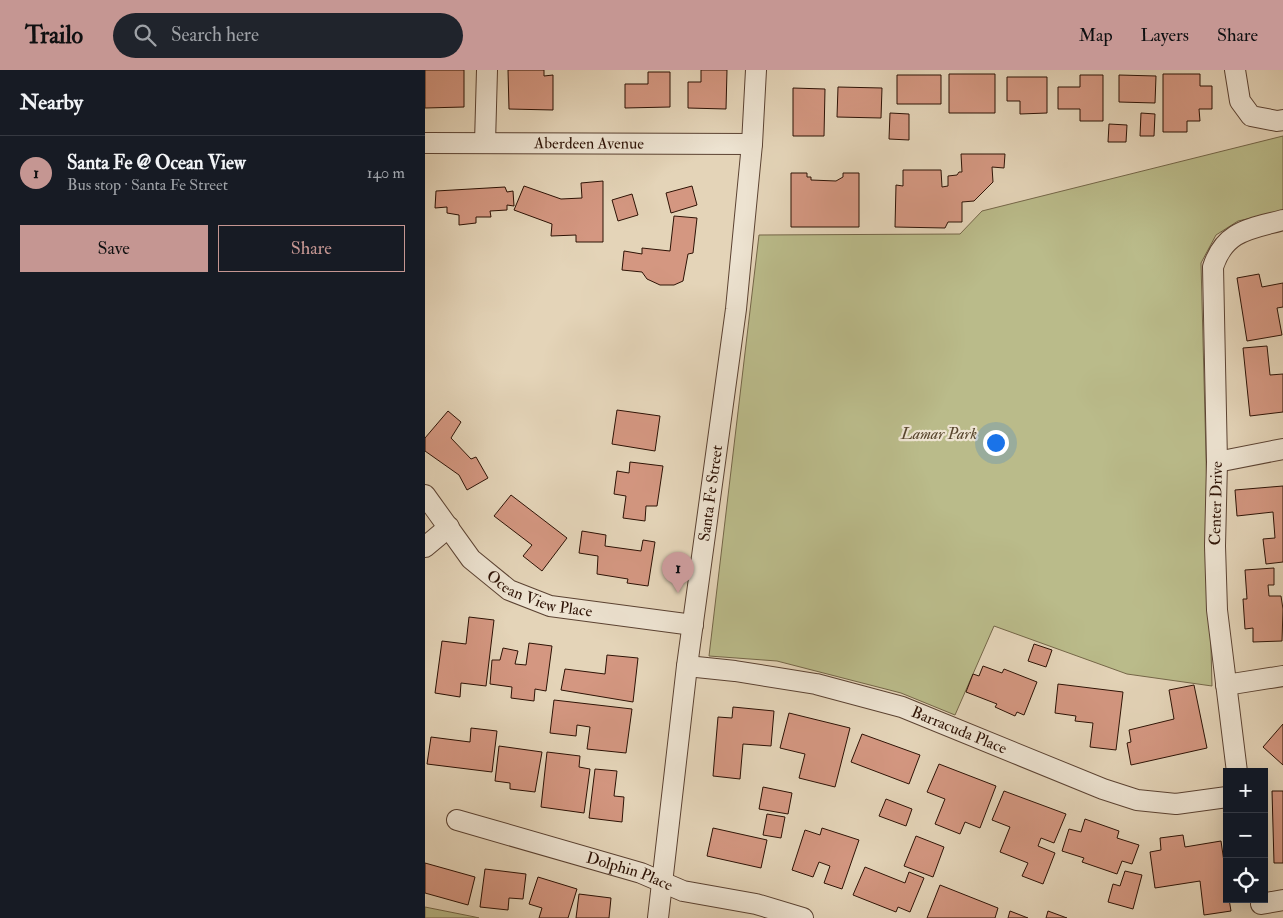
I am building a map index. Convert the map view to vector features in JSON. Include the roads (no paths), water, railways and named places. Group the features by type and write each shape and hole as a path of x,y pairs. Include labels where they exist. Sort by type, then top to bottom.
{"street":[{"path":"485,143 487,70"},
{"name":"Santa Fe Street","path":"658,918 687,666 736,309 752,144 756,70"},
{"path":"1235,70 1240,101 1251,116 1277,121 1283,120"},
{"name":"Aberdeen Avenue","path":"425,143 752,144"},
{"name":"Center Drive","path":"1236,768 1216,592 1217,462 1213,267 1217,254 1229,238 1243,230 1283,220"},
{"path":"1217,462 1283,449"},
{"name":"Ocean View Place","path":"429,508 449,527 471,558 509,590 550,606 693,625"},
{"path":"425,547 449,527"},
{"name":"Barracuda Place","path":"687,666 735,671 816,684 902,707 1103,789 1137,800 1176,804 1223,798"},
{"path":"1226,685 1283,676"},
{"name":"Dolphin Place","path":"457,820 641,873 683,891 756,904 803,918"},
{"path":"1262,907 1283,900"}],"place":[{"name":"Santa Fe @ Ocean View","path":"678,593"}],"park label":[{"name":"Lamar Park","path":"939,434"}]}
